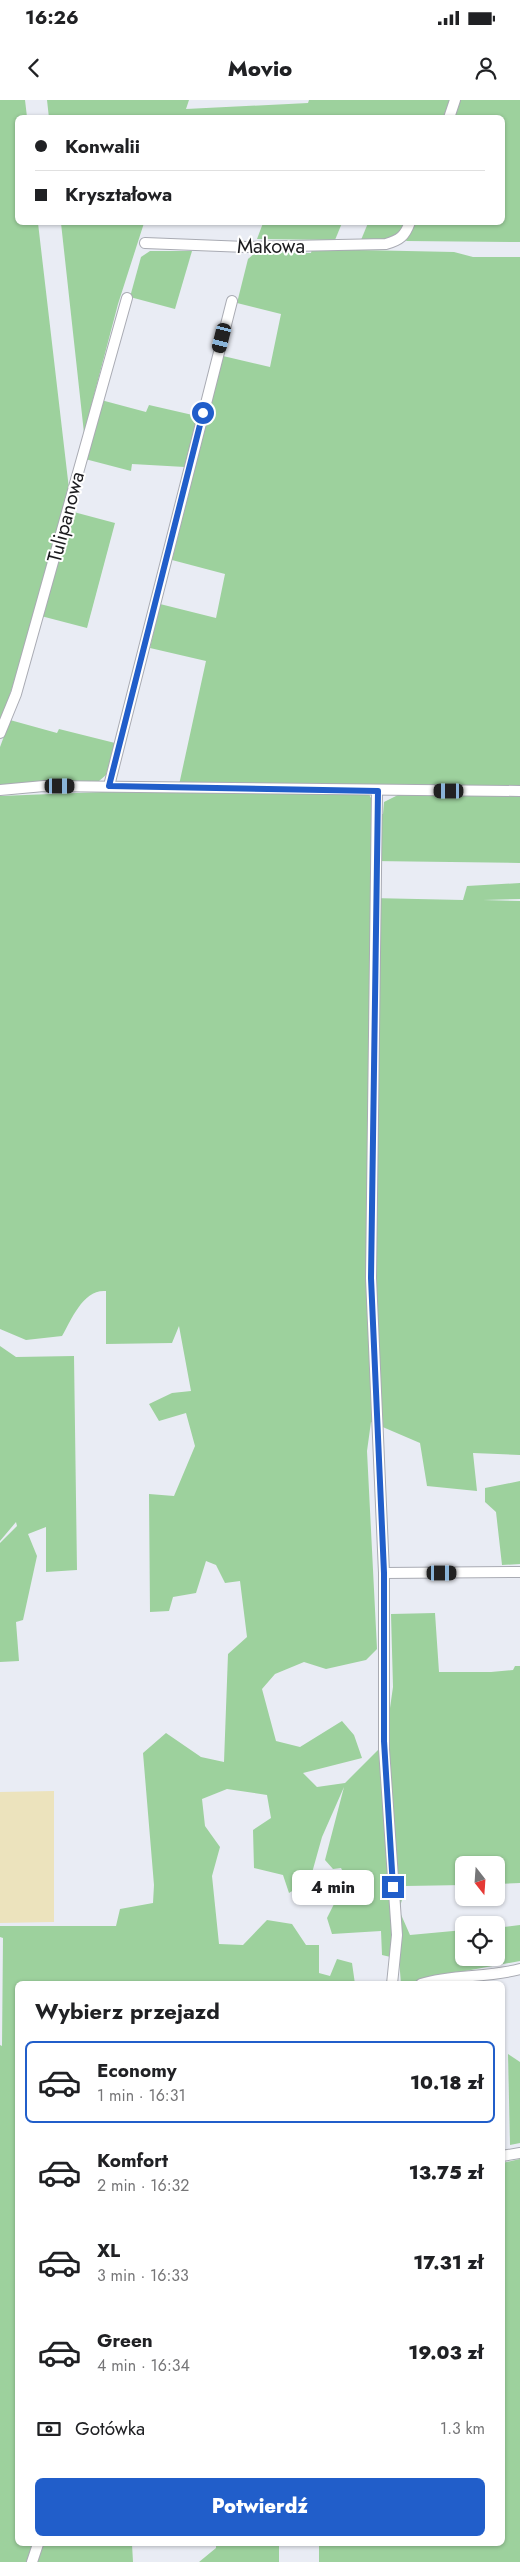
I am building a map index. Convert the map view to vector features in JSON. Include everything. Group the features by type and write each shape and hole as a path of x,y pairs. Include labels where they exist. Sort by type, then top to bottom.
{"street":[{"path":"450,115 455,100"},
{"name":"Makowa","path":"145,243 301,247 386,244 398,241 406,234 409,225"},
{"name":"Tulipanowa","path":"0,733 19,684 127,298"},
{"path":"109,786 232,301"},
{"path":"0,790 44,786 109,786 378,791 520,791"},
{"path":"378,791 371,1278 384,1573 384,1741 397,1936 392,1981"},
{"path":"384,1573 520,1572"},
{"path":"431,1981 504,1974 520,1969"},
{"path":"505,2156 520,2153"},
{"path":"32,2562 37,2546"}],"green space":[{"path":"0,100 25,100 27,115 15,115 15,225 38,225 69,489 21,660 0,725"},
{"path":"47,100 189,100 186,109 308,103 309,100 451,100 446,115 49,115"},
{"path":"459,100 520,100 520,242 406,241 412,225 505,225 505,115 454,115"},
{"path":"61,225 143,225 118,304 84,433"},
{"path":"262,225 341,225 335,240 257,239"},
{"path":"367,225 404,225 401,235 390,241 361,240"},
{"path":"312,249 454,252 473,257 520,257 520,786 179,785 206,661 150,648 160,604 216,618 225,574 172,560 223,356 270,367 281,314 237,303 248,259 256,252 311,253"},
{"path":"150,251 192,251 175,309 130,297 141,257"},
{"path":"101,400 146,412 149,405 197,416 185,467 132,464 131,471 85,459"},
{"path":"70,511 115,523 87,628 41,616"},
{"path":"10,720 57,733 59,729 115,743 106,775 99,781 0,785 0,747"},
{"path":"102,792 369,794 373,802 373,814 383,814 384,802 398,795 520,796 520,863 372,861 371,898 463,900 467,886 520,883 520,899 483,900 520,901 520,1455 473,1453 477,1491 427,1486 420,1443 371,1422 367,1451 377,1649 366,1660 326,1669 304,1662 275,1674 262,1689 276,1741 300,1747 342,1721 354,1735 362,1758 303,1773 317,1787 345,1783 385,1743 393,1687 391,1614 435,1613 439,1672 491,1672 513,1670 515,1666 520,1666 520,1883 505,1884 505,1856 455,1856 455,1885 406,1886 399,1910 410,1935 455,1931 455,1966 493,1966 460,1972 456,1981 401,1981 399,1959 382,1955 381,1931 332,1934 327,1918 337,1898 338,1886 348,1882 341,1868 333,1869 325,1860 344,1787 322,1837 310,1880 289,1893 283,1875 254,1868 253,1830 271,1818 267,1795 227,1789 202,1799 205,1826 220,1847 212,1876 219,1944 243,1945 267,1920 292,1924 306,1945 319,1945 319,1973 330,1976 337,1959 352,1963 355,1981 15,1981 15,2546 132,2546 133,2562 0,2562 0,2045 2,2046 3,1938 0,1937 0,1926 116,1926 120,1909 153,1903 154,1885 143,1753 166,1733 201,1757 224,1762 228,1654 247,1637 240,1581 225,1583 216,1565 206,1561 196,1593 173,1597 169,1611 150,1612 149,1494 174,1496 195,1446 186,1413 159,1421 149,1404 172,1393 191,1391 179,1326 172,1343 106,1344 106,1291 91,1295 79,1306 62,1336 26,1340 0,1329 0,796"},
{"path":"0,1346 16,1357 74,1356 77,1570 46,1572 46,1527 28,1534 37,1556 23,1620 16,1622 19,1661 0,1662 0,1543 17,1526 16,1522 0,1541"},
{"path":"520,1481 520,1564 502,1565 496,1512 485,1502 485,1488"},
{"path":"520,1925 520,1961 505,1964 505,1927"},
{"path":"508,2054 520,2062 520,2143 510,2145"},
{"path":"520,2159 520,2562 319,2562 319,2546 505,2546 505,2162"},
{"path":"216,2546 279,2546 279,2562 199,2562"}],"sand":[{"path":"54,1791 54,1922 0,1923 0,1792"}],"route":[{"path":"203,413 109,786 378,791 371,1278 384,1573 384,1741 393,1887"}]}
